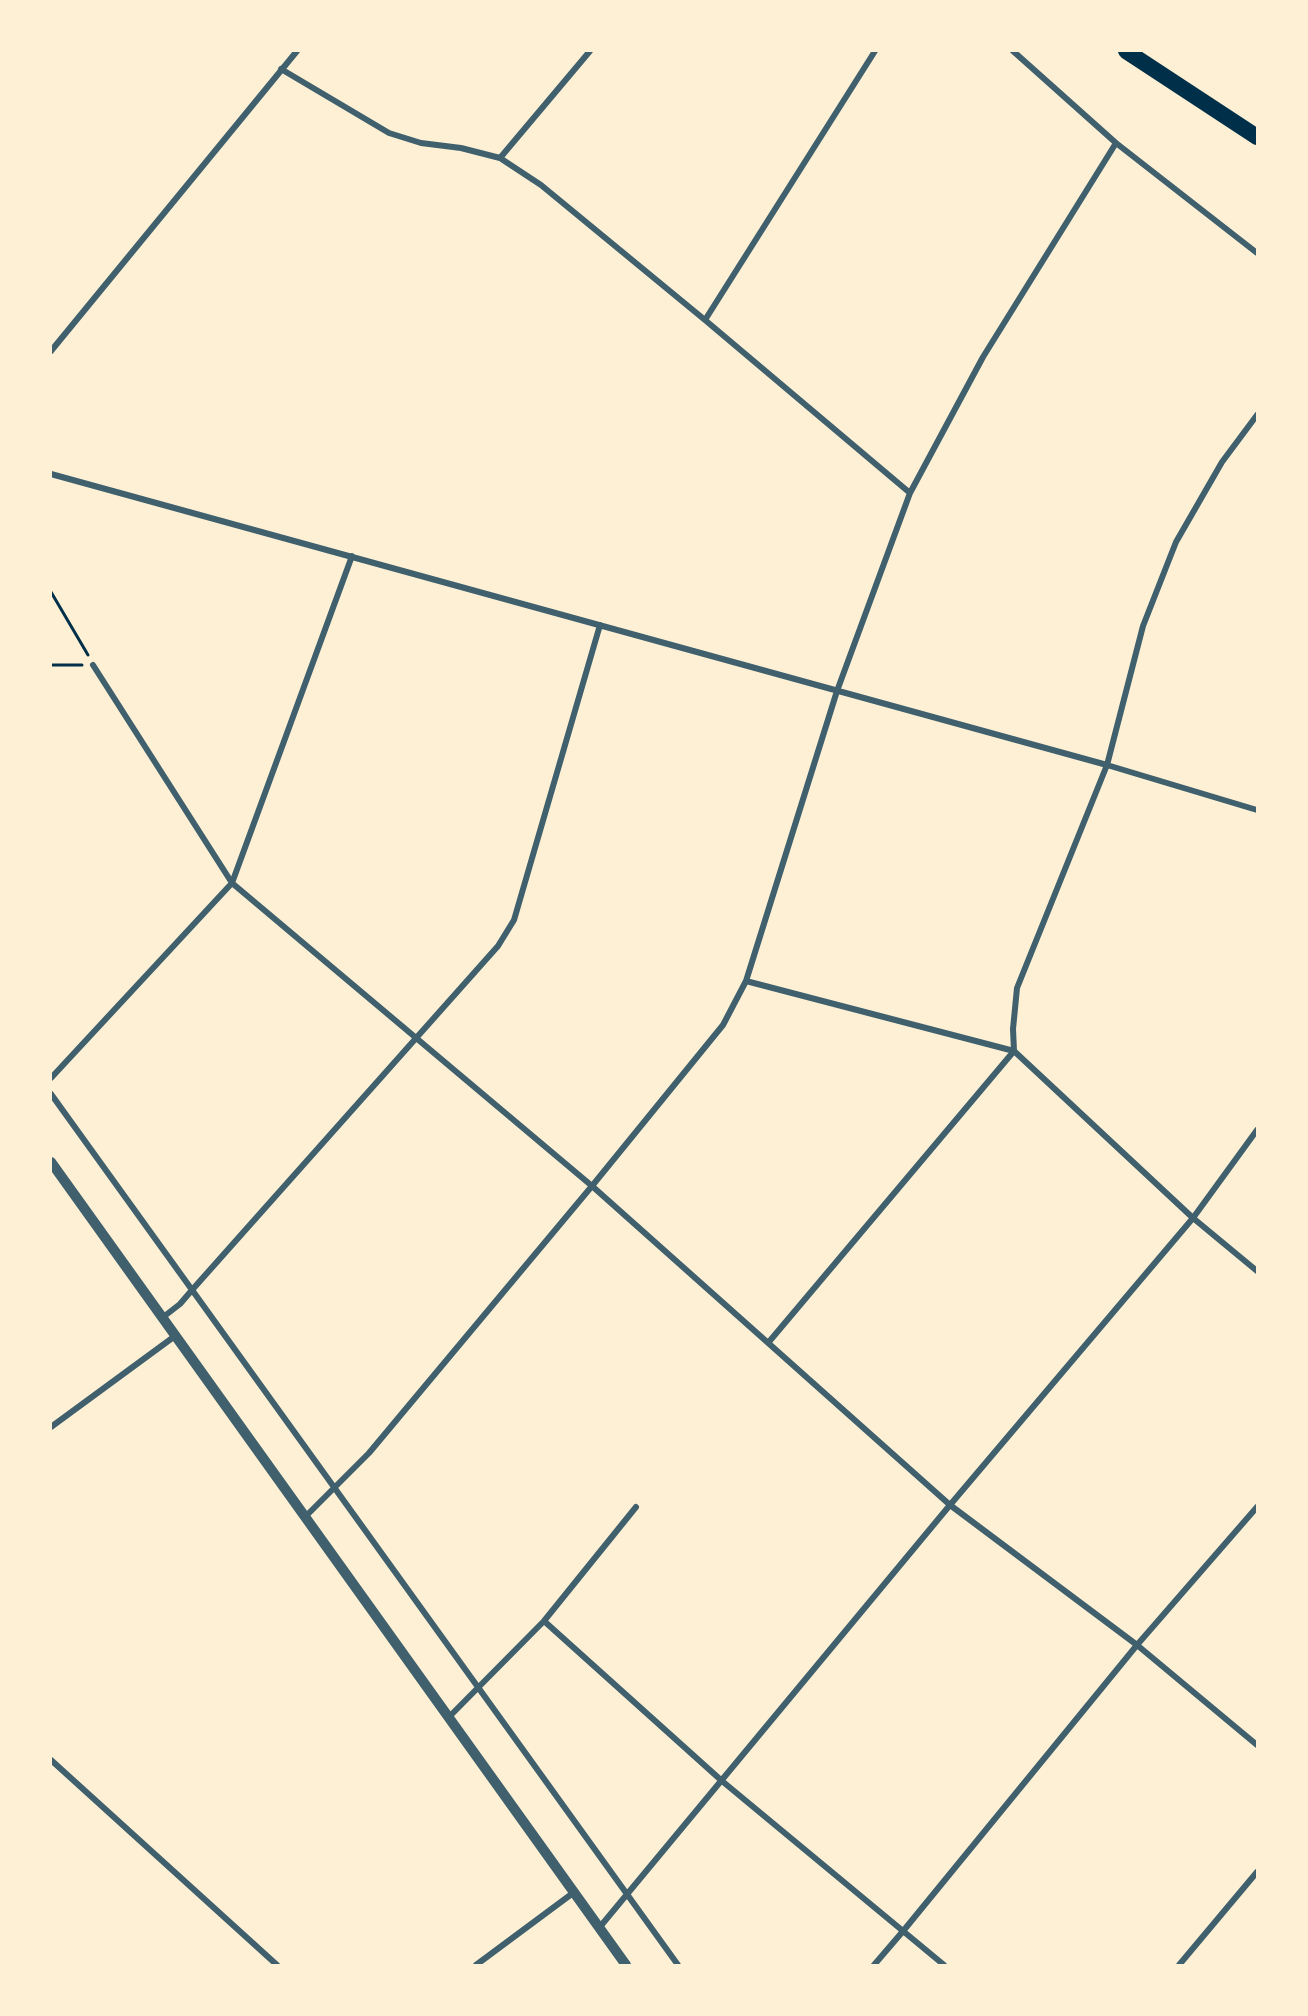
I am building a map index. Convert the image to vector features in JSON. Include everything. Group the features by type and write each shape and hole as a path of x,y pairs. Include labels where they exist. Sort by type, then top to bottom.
{"highway":[{"path":"1126,51 1257,137"}],"street":[{"path":"51,351 297,51"},
{"path":"500,158 590,51"},
{"path":"705,320 876,51"},
{"path":"1014,51 1116,143 1257,253"},
{"path":"281,69 389,133 421,143 461,148 500,158 540,185 705,320 910,494"},
{"path":"306,1516 369,1453 723,1025 746,981 837,691 910,494 983,357 1116,143"},
{"path":"768,1343 1014,1051 1013,1029 1017,988 1107,765 1143,626 1176,542 1222,462 1257,416"},
{"path":"51,474 1107,765 1257,810"},
{"path":"51,1078 232,883 352,556"},
{"path":"162,1318 180,1304 498,946 514,920 600,625"},
{"path":"93,664 232,883 592,1186 950,1505 1137,1645 1257,1745"},
{"path":"746,981 1014,1051 1193,1218 1257,1271"},
{"path":"51,1094 678,1965"},
{"path":"599,1928 950,1505 1193,1218 1257,1130"},
{"path":"51,1162 626,1965"},
{"path":"51,1426 175,1336"},
{"path":"449,1717 544,1621 636,1507"},
{"path":"874,1965 1137,1645 1257,1507"},
{"path":"544,1621 722,1781 944,1965"},
{"path":"51,1760 277,1965"},
{"path":"1179,1965 1257,1872"},
{"path":"476,1965 573,1893"}],"path":[{"path":"51,592 93,664 51,665"}]}
